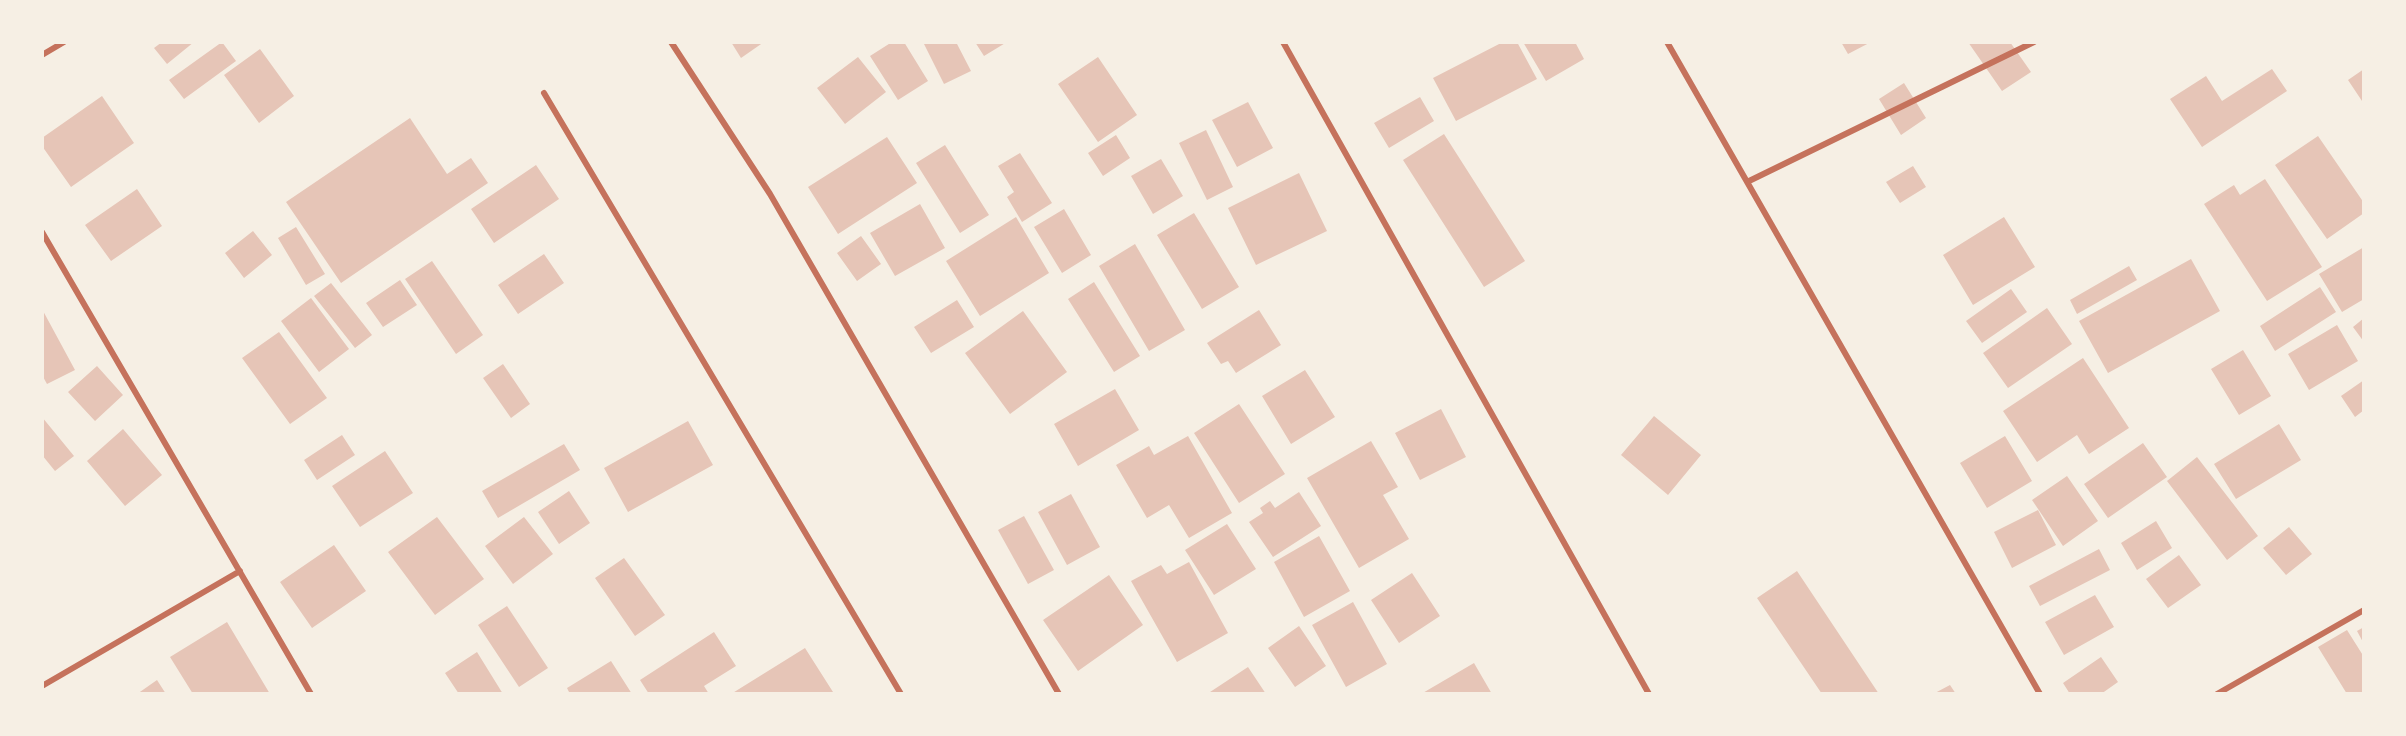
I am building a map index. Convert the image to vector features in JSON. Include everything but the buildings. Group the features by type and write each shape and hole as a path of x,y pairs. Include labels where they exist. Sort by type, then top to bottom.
{"street":[{"path":"42,55 64,42"},
{"path":"671,42 770,194 1059,694"},
{"path":"1283,42 1649,694"},
{"path":"1667,42 2040,694"},
{"path":"1748,182 2034,42"},
{"path":"544,93 901,694"},
{"path":"42,232 311,694"},
{"path":"42,686 240,571"},
{"path":"2217,694 2364,610"}]}
